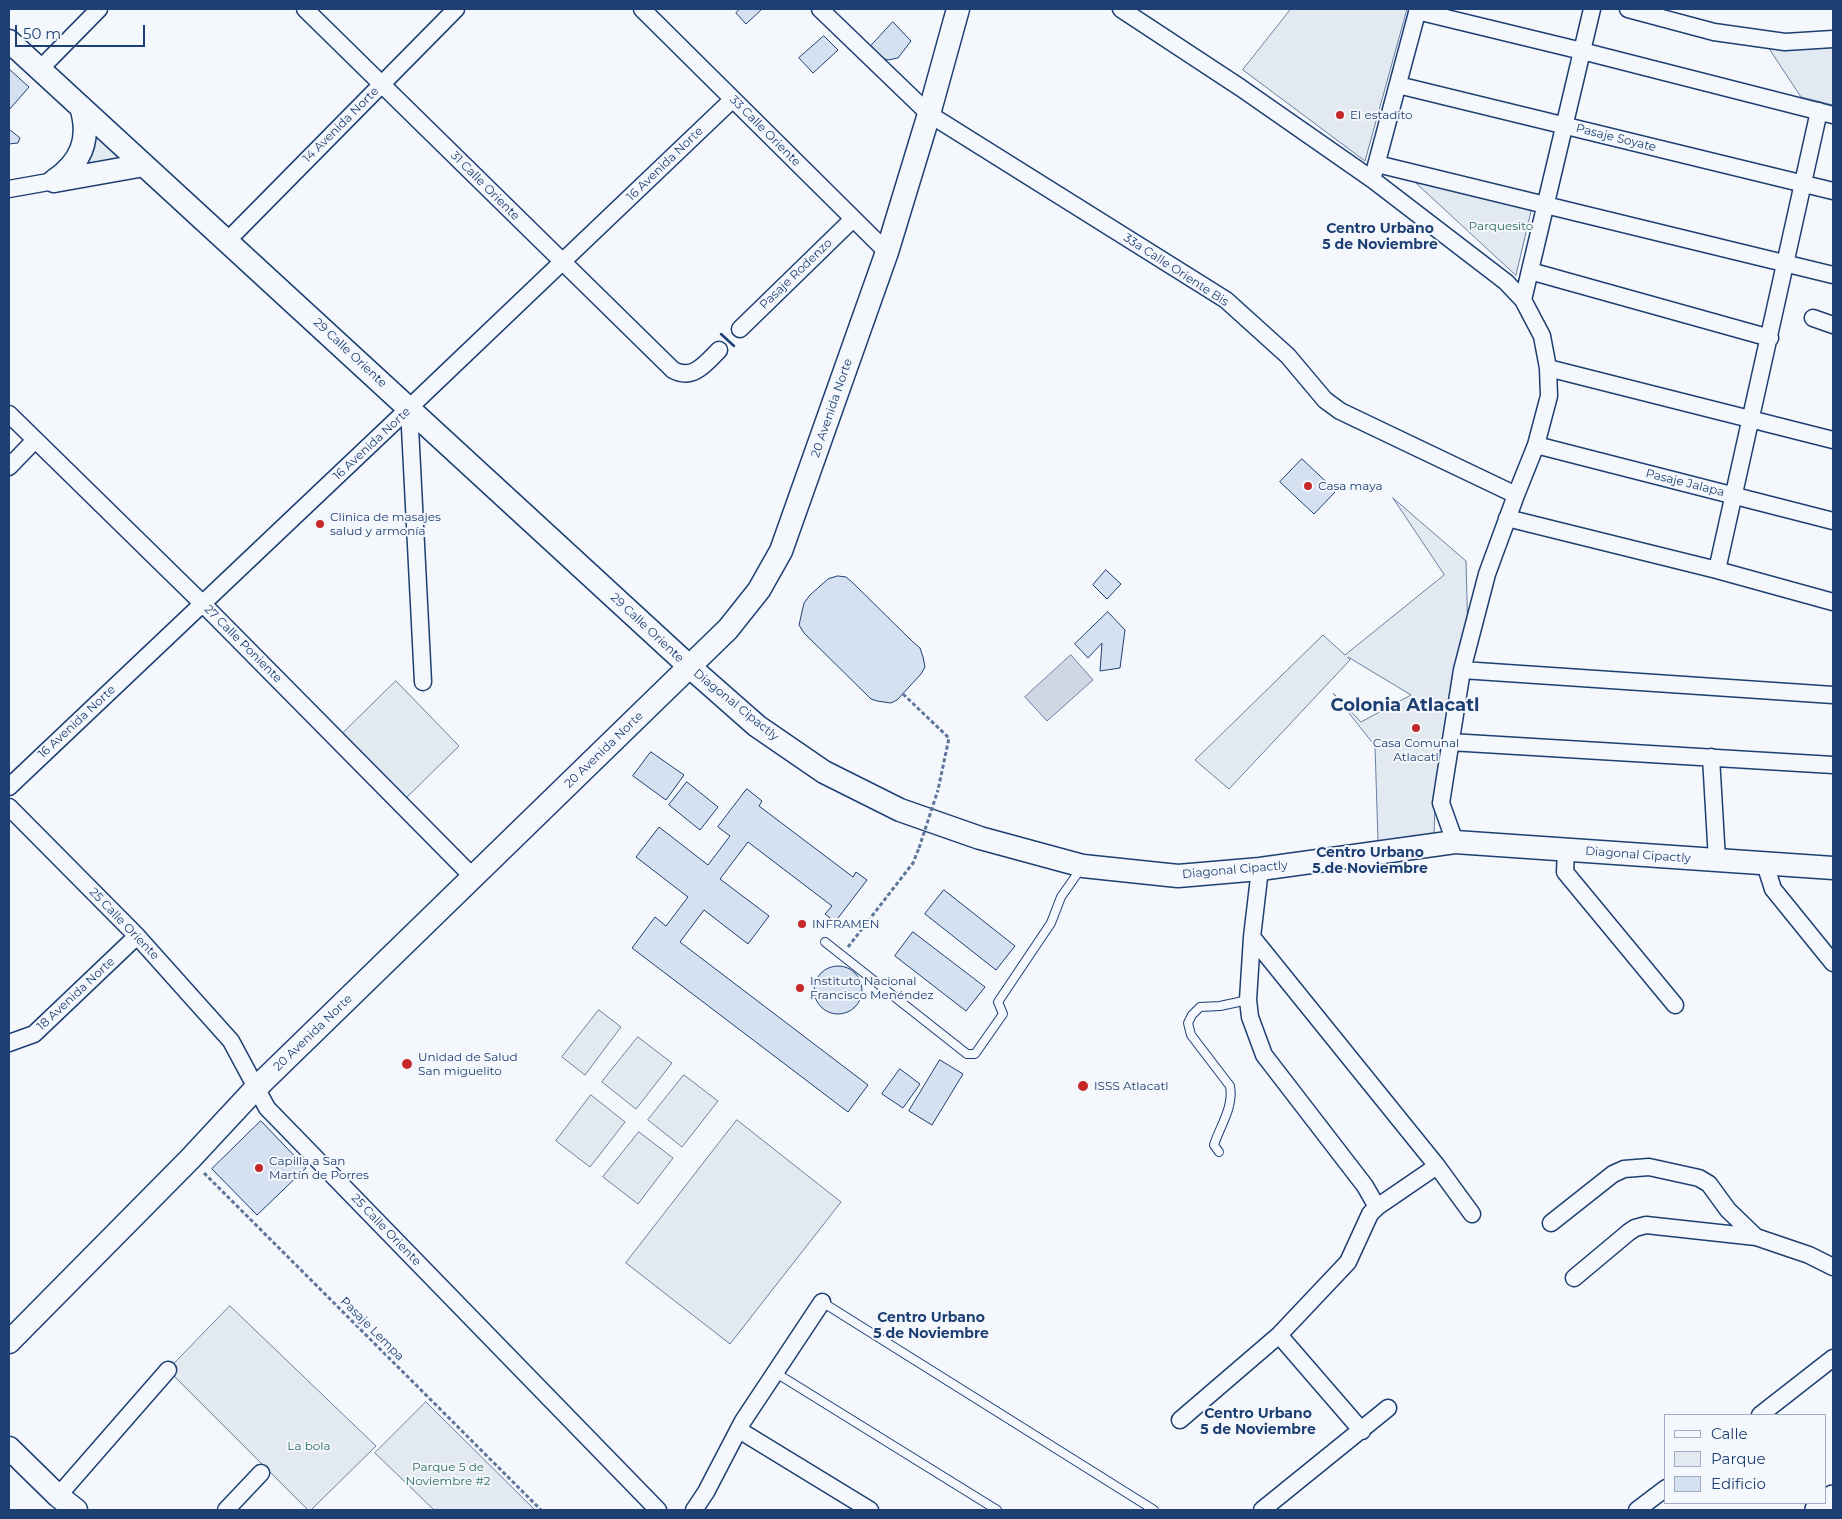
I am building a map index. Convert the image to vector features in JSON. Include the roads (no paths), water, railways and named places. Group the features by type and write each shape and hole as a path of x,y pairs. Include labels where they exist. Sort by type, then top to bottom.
{"street":[{"path":"40,69 99,9"},
{"name":"31 Calle Oriente","path":"305,9 664,363 680,374 686,375 699,369 719,350"},
{"name":"14 Avenida Norte","path":"227,240 456,9"},
{"name":"33 Calle Oriente","path":"642,9 887,252"},
{"name":"33a Calle Oriente Bis","path":"820,9 929,114 1226,300 1288,356 1325,400 1340,411 1516,495"},
{"name":"20 Avenida Norte","path":"9,1342 190,1159 256,1088 728,629 759,590 781,551 887,252 929,114 958,9"},
{"path":"1121,9 1233,83 1375,172 1506,282 1523,300 1542,336 1548,368 1549,396 1536,445 1487,574 1462,670 1441,803 1455,842"},
{"path":"1523,300 1592,9"},
{"path":"1628,9 1714,32 1785,42 1833,39"},
{"path":"1375,172 1418,10 1826,113 1803,184 1717,570"},
{"name":"29 Calle Oriente","path":"9,41 690,667"},
{"name":"Pasaje Soyate","path":"1398,85 1833,191"},
{"name":"16 Avenida Norte","path":"9,786 203,604 733,99"},
{"path":"54,181 71,168 82,149 85,128 81,107"},
{"path":"9,189 144,165"},
{"path":"1375,172 1545,205 1833,275"},
{"name":"Pasaje Rodenzo","path":"740,329 853,219"},
{"path":"1530,271 1770,338"},
{"path":"1813,318 1833,325"},
{"path":"1548,368 1833,440"},
{"path":"409,408 423,682"},
{"name":"27 Calle Poniente","path":"9,414 34,441 203,604 473,877"},
{"path":"9,467 34,441"},
{"name":"Pasaje Jalapa","path":"1536,445 1833,521"},
{"path":"1508,518 1717,570 1833,602"},
{"name":"Diagonal Cipactly","path":"690,667 757,726 833,776 900,810 980,838 1083,866 1178,876 1260,869 1455,842 1833,868"},
{"path":"1462,670 1833,695"},
{"path":"1450,742 1833,765"},
{"path":"1711,758 1717,860"},
{"name":"25 Calle Oriente","path":"9,806 138,936 230,1041 267,1108 658,1510"},
{"path":"1566,850 1565,872 1675,1005"},
{"path":"1765,864 1773,889 1830,953"},
{"path":"1260,869 1252,937 1248,1000 1250,1017 1264,1055 1365,1186 1377,1207"},
{"name":"18 Avenida Norte","path":"9,1043 34,1034 138,936"},
{"path":"1252,937 1437,1166 1472,1214"},
{"path":"1180,1420 1279,1335 1348,1262 1370,1214 1377,1207 1437,1166"},
{"path":"1551,1223 1613,1174 1624,1169 1649,1167 1699,1178 1708,1184 1728,1210 1756,1237"},
{"path":"1574,1278 1629,1232 1641,1226 1756,1237 1809,1255 1833,1268"},
{"path":"694,1510 706,1492 743,1421 822,1302"},
{"path":"1279,1335 1362,1431"},
{"path":"1761,1414 1833,1358"},
{"path":"9,1448 67,1503 168,1370"},
{"path":"1262,1510 1362,1431 1388,1408"},
{"path":"739,1430 870,1510"},
{"path":"226,1510 261,1473"},
{"path":"1637,1510 1664,1490"}],"lane":[{"path":"825,942 967,1054 975,1054 1003,1014 998,1002 1051,923 1061,897 1083,866"},
{"path":"1219,1152 1214,1145 1229,1107 1230,1086 1191,1035 1188,1023 1192,1015 1200,1007 1220,1006 1248,1000"},
{"path":"822,1302 1154,1510"},
{"path":"776,1373 997,1510"}],"place":[{"name":"El estadito","path":"1340,115"},
{"name":"Casa maya","path":"1308,486"},
{"name":"Clinica de masajes salud y armonía","path":"320,524"},
{"name":"Casa Comunal Atlacatl","path":"1416,728"},
{"name":"INFRAMEN","path":"802,924"},
{"name":"Instituto Nacional Francisco Menéndez","path":"800,988"},
{"name":"Unidad de Salud San miguelito","path":"407,1064"},
{"name":"ISSS Atlacatl","path":"1083,1086"},
{"name":"Capilla a San Martín de Porres","path":"259,1168"}],"district":[{"name":"Centro Urbano 5 de Noviembre","path":"1380,237"},
{"name":"Colonia Atlacatl","path":"1405,706"},
{"name":"Centro Urbano 5 de Noviembre","path":"1370,862"},
{"name":"Centro Urbano 5 de Noviembre","path":"931,1326"},
{"name":"Centro Urbano 5 de Noviembre","path":"1258,1422"}],"park label":[{"name":"Parquesito","path":"1501,226"},
{"name":"La bola","path":"309,1446"},
{"name":"Parque 5 de Noviembre #2","path":"448,1474"}]}
